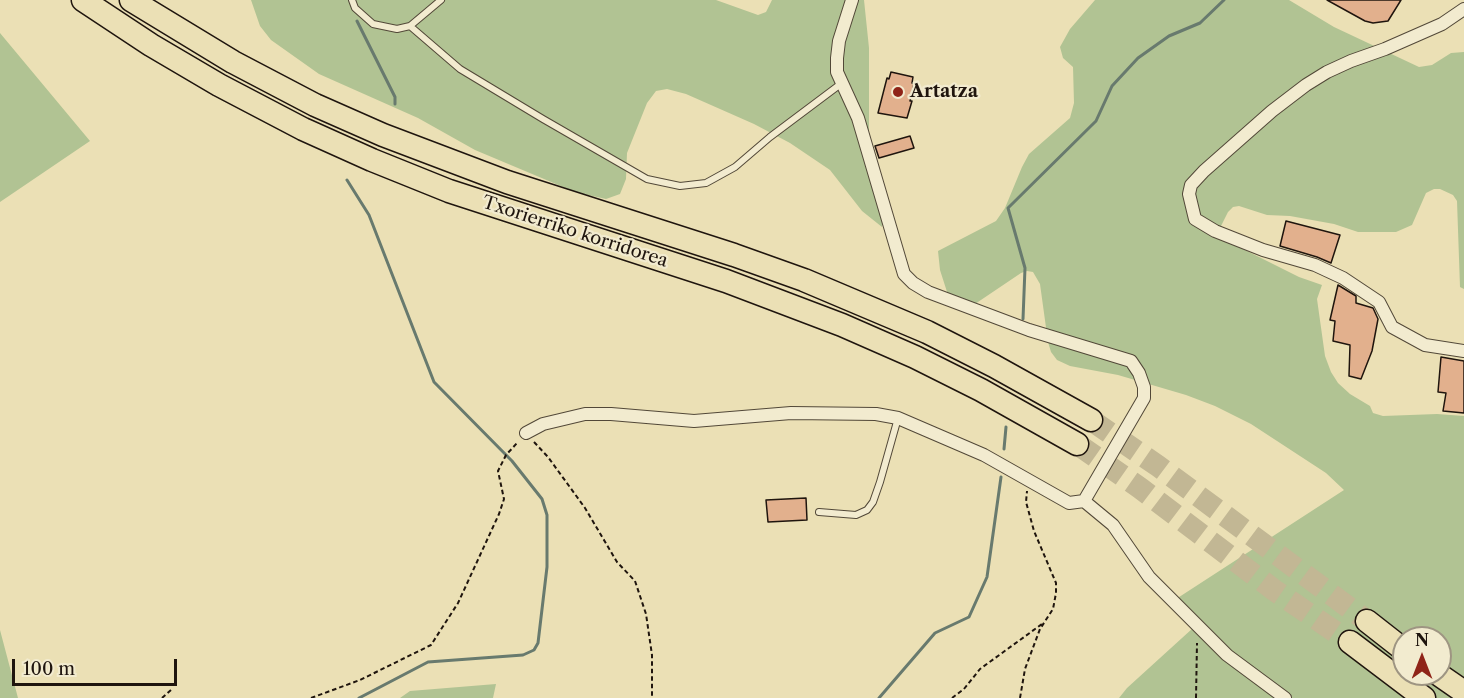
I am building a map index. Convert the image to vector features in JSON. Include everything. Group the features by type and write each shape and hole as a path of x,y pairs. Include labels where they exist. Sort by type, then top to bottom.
{"highway":[{"name":"Txorierriko korridorea","path":"83,0 219,86 303,129 372,160 459,194 735,284 832,321 915,357 981,390 1077,444"},
{"name":"Txorierriko korridorea","path":"131,0 232,62 315,105 383,135 459,165 734,255 833,292 927,332 1091,420"},
{"path":"1367,621 1392,641"},
{"path":"1350,642 1424,698"}],"street":[{"path":"852,0 839,41 837,72 858,118 904,274 928,292 976,311 1131,362 1140,373 1144,398 1084,501"},
{"path":"1464,9 1442,24 1335,68 1306,85 1272,111 1204,171 1191,185 1189,194 1195,219 1215,231 1343,278 1379,302 1392,327 1425,345 1464,351"},
{"path":"526,433 543,424 585,414 694,421 791,413 876,414 898,418 984,455 1069,503 1084,501 1113,525 1149,577 1227,656 1285,698"}],"lane":[{"path":"352,0 356,8 374,24 397,29 410,26 441,0"},
{"path":"410,26 460,69 543,119 647,179 680,186 706,183 735,167 770,137 842,83"},
{"path":"819,512 856,515 867,510 873,502 880,482 898,418"}],"path":[{"path":"311,698 360,681 430,645 458,603 499,514 504,499 498,471 506,455 526,433 548,457 585,508 617,562 635,581 648,624 652,655 652,698"},
{"path":"1020,698 1025,669 1034,643 1054,604 1056,583 1041,549 1026,502 1028,479"},
{"path":"952,698 964,690 980,669 1044,622"},
{"path":"1196,698 1196,651 1201,629"},
{"path":"162,698 171,690"}],"green space":[{"path":"251,0 716,0 758,15 766,12 772,0 864,0 869,48 869,146 883,219 882,227 862,211 830,170 790,143 754,124 686,94 667,89 656,91 647,103 627,153 626,179 620,194 606,199 575,192 475,150 418,118 319,74 271,40 260,26"},
{"path":"1095,0 1289,0 1334,27 1419,67 1432,65 1451,53 1464,52 1464,289 1460,287 1457,201 1453,195 1440,189 1426,193 1412,225 1396,232 1358,232 1334,224 1290,216 1267,215 1239,206 1233,207 1228,212 1219,230 1225,240 1299,277 1322,285 1317,299 1325,356 1331,372 1338,383 1350,394 1370,406 1373,413 1383,416 1437,414 1464,416 1464,698 1119,698 1193,628 1173,601 1344,490 1326,473 1251,424 1215,406 1118,375 1070,366 1057,360 1048,342 1040,284 1033,272 1021,273 975,304 948,295 940,270 938,251 996,221 1005,208 1029,154 1070,118 1074,103 1073,67 1063,58 1060,47 1070,29"},
{"path":"0,33 90,141 0,202"},
{"path":"0,630 18,698 0,698"},
{"path":"496,684 493,698 400,698 410,691"}],"building":[{"path":"1327,0 1401,0 1388,21 1373,23"},
{"name":"Artatza","path":"891,72 913,77 912,83 914,84 910,101 912,101 907,118 878,113 887,78 889,79"},
{"path":"910,136 914,148 879,158 875,146"},
{"path":"1286,221 1340,235 1331,263 1280,246"},
{"path":"1338,285 1356,296 1356,303 1373,308 1378,319 1372,351 1361,379 1349,376 1350,345 1333,341 1335,321 1330,320"},
{"path":"1441,357 1464,361 1464,413 1443,411 1446,393 1438,392"},
{"path":"806,498 807,520 768,522 766,500"}],"waterway":[{"path":"1023,319 1025,268 1008,208 1096,121 1112,86 1138,58 1169,36 1200,23 1224,0"},
{"path":"357,21 395,97 395,104"},
{"path":"347,180 369,215 434,382 512,461 542,499 547,515 547,567 538,643 534,650 523,655 428,662 359,698"},
{"path":"1004,449 1006,427"},
{"path":"879,698 935,633 969,617 987,577 1001,477"}],"tunnel":[{"path":"1091,420 1158,466 1367,621"},
{"path":"1077,444 1140,488 1274,590 1350,642"}],"place":[{"name":"Artatza","path":"898,92"}]}
